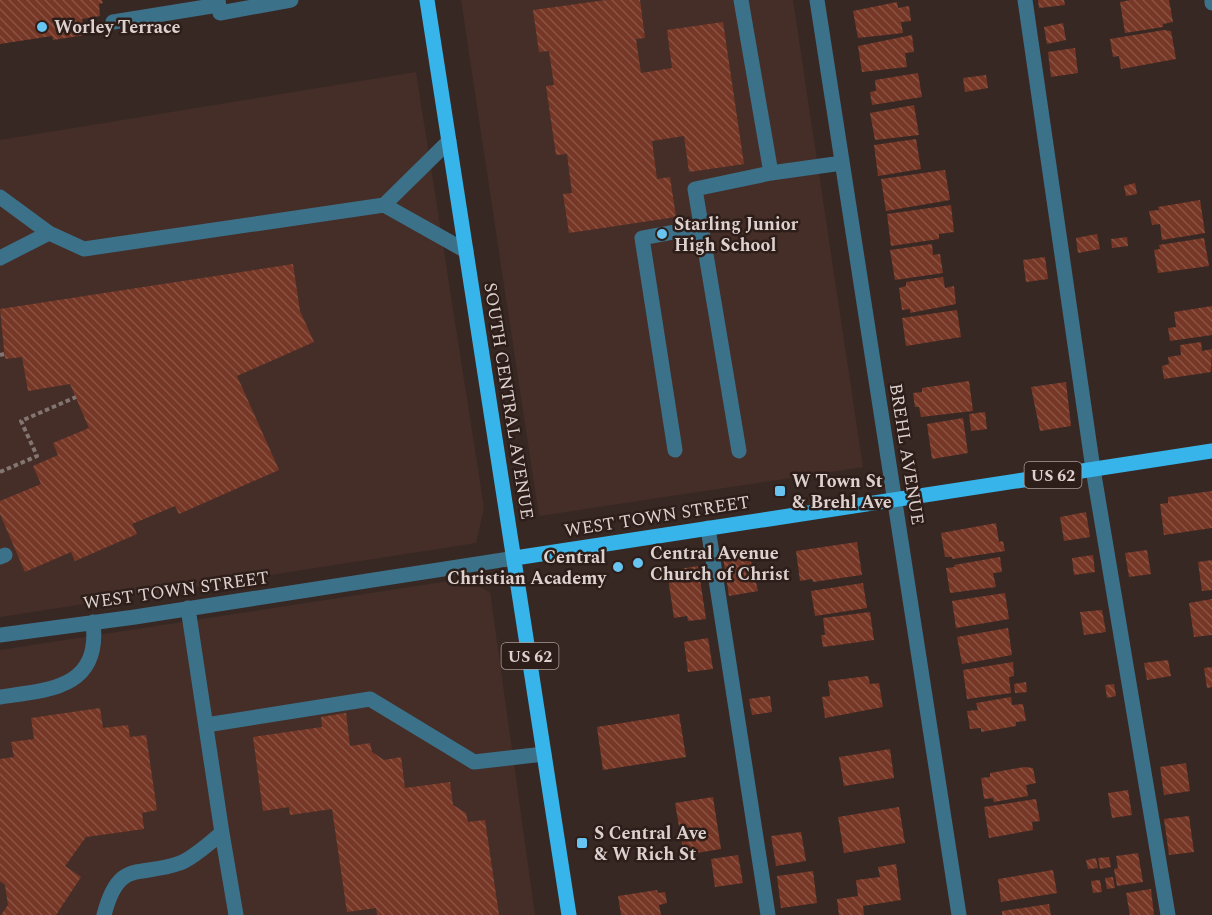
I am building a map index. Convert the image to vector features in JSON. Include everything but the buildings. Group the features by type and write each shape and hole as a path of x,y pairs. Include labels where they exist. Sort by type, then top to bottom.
{"main road":[{"name":"SOUTH CENTRAL AVENUE","path":"427,0 569,915"},
{"name":"WEST TOWN STREET","path":"515,558 1212,451"}],"street":[{"path":"113,22 218,2 220,13 291,0"},
{"path":"741,0 771,173"},
{"name":"BREHL AVENUE","path":"817,0 959,915"},
{"path":"1024,0 1093,469 1168,915"},
{"path":"0,197 49,233 84,249 384,205 449,141"},
{"path":"739,451 695,189 771,173 842,163"},
{"path":"384,205 466,251"},
{"path":"675,450 642,238 701,227"},
{"path":"0,258 49,233"},
{"path":"708,528 768,915"},
{"name":"WEST TOWN STREET","path":"0,634 515,558"},
{"path":"188,608 236,915"},
{"path":"0,697 55,689 71,680 92,657 95,643 93,622"},
{"path":"206,725 370,699 474,762 544,754"},
{"path":"104,915 111,889 134,871 181,863 222,832"}],"path":[{"path":"0,472 37,456 21,421 75,397"}],"shaded area":[{"name":"Starling Junior High School","path":"461,0 793,0 863,467 539,516"},
{"path":"416,72 484,508 476,543 0,617 0,140"},
{"path":"462,579 490,592 535,915 0,915 0,650"}],"place":[{"name":"Worley Terrace","path":"42,27"},
{"name":"Starling Junior High School","path":"662,234"},
{"name":"W Town St & Brehl Ave","path":"780,491"},
{"name":"Central Avenue Church of Christ","path":"638,563"},
{"name":"Central Christian Academy","path":"618,567"},
{"name":"S Central Ave & W Rich St","path":"582,843"}]}
